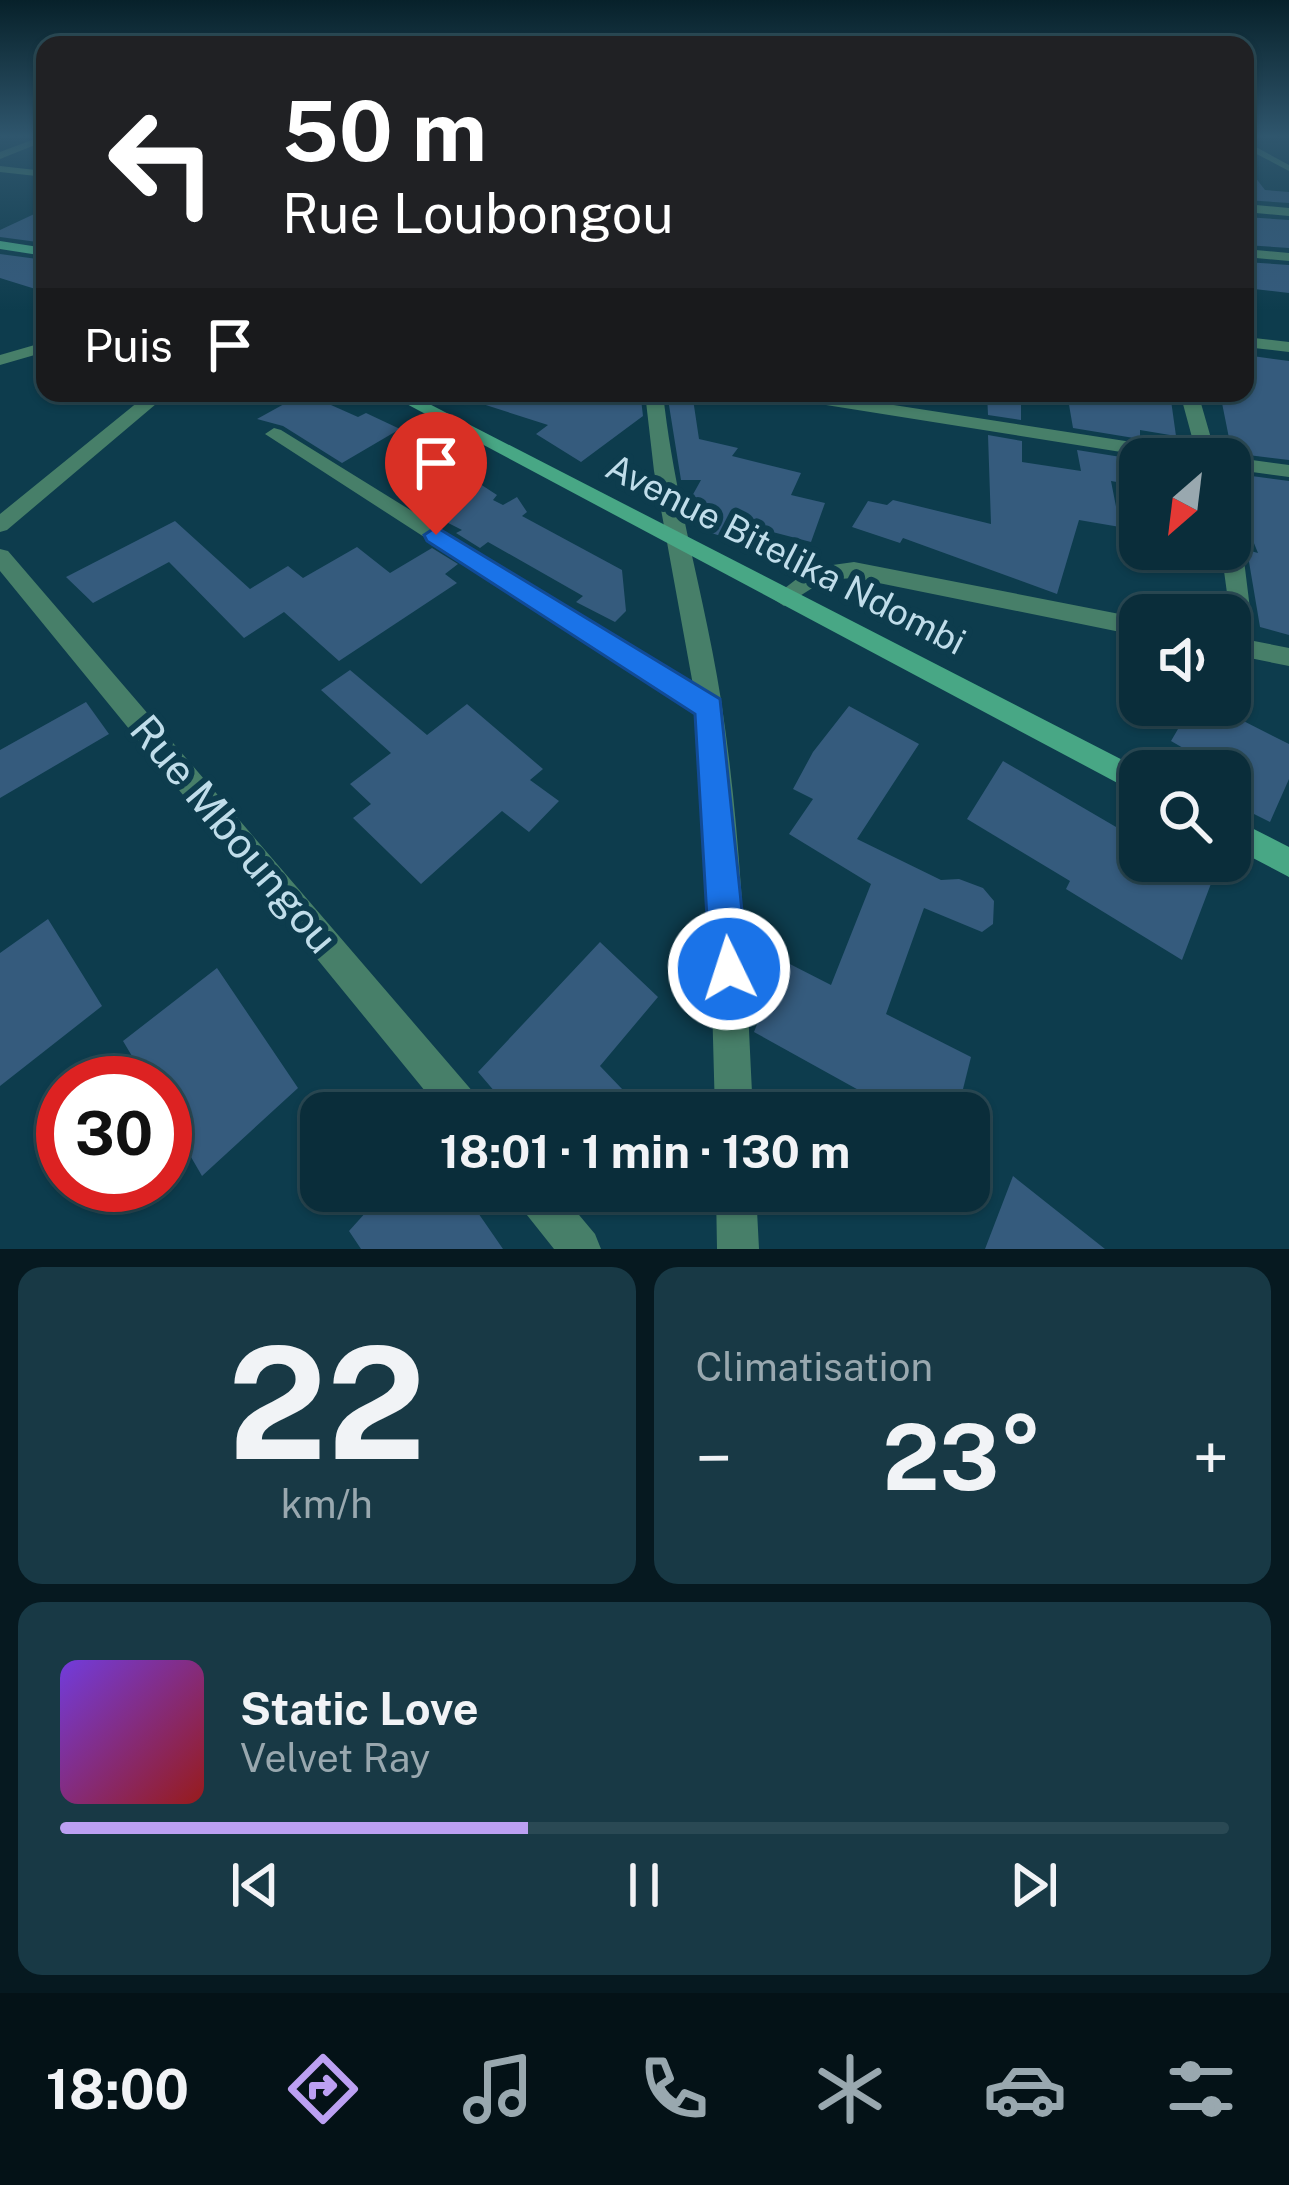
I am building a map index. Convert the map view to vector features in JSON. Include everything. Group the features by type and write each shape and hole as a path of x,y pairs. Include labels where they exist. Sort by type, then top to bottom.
{"street":[{"path":"1254,209 1289,212"},
{"path":"0,245 36,251"},
{"path":"1254,254 1289,257"},
{"path":"1254,342 1289,347"},
{"path":"0,360 36,349"},
{"path":"0,525 149,402"},
{"name":"Avenue Bitelika Ndombi","path":"412,402 1119,772"},
{"path":"655,402 675,542 699,639 709,708 733,1092"},
{"path":"840,402 1119,446"},
{"path":"1191,402 1199,438"},
{"path":"274,434 709,708"},
{"path":"1251,466 1289,471"},
{"name":"Rue Mboungou","path":"0,556 449,1092"},
{"path":"784,598 820,573 854,570 1119,623"},
{"path":"1251,649 1289,657"},
{"path":"1251,842 1289,863"},
{"path":"549,1212 580,1249"},
{"path":"737,1212 738,1249"}],"building":[{"path":"1254,193 1289,193 1289,203 1254,201"},
{"path":"36,213 36,242 0,237 0,230"},
{"path":"1254,218 1289,220 1289,248 1254,246"},
{"path":"0,254 36,259 36,289 0,278"},
{"path":"1254,263 1289,265 1289,293 1254,289"},
{"path":"1254,356 1289,361 1289,460 1251,455 1251,438 1229,438 1222,402 1254,402"},
{"path":"288,402 324,402 358,417 366,413 400,429 342,463 283,426 257,419"},
{"path":"476,402 641,402 643,416 581,462 536,434 548,425"},
{"path":"668,402 693,402 699,439 738,448 732,456 801,473 791,495 825,503 811,542 757,528 750,545 708,532 689,518 686,507 701,480 681,480"},
{"path":"987,402 1021,402 1021,420 988,415"},
{"path":"1069,402 1171,402 1176,436 1140,430 1140,438 1073,428"},
{"path":"988,435 1022,441 1022,462 1081,471 1077,450 1119,457 1119,482 1111,481 1119,527 1079,520 1057,594 903,538 900,543 852,527 868,501 887,505 893,500 991,524"},
{"path":"454,467 497,495 493,500 503,505 517,497 527,512 522,516 622,570 626,611 615,622 576,602 583,596 488,542 480,548 456,533 462,530 401,499"},
{"path":"1251,476 1289,481 1289,635 1260,627 1250,570 1251,551 1258,553 1251,536"},
{"path":"175,521 250,589 288,566 303,578 357,547 390,573 432,548 458,564 445,574 457,583 339,661 284,612 244,638 169,562 93,603 66,577"},
{"path":"350,670 427,735 467,704 543,769 530,780 559,801 529,832 502,811 421,884 353,818 371,804 350,784 391,753 321,690"},
{"path":"86,702 109,734 0,798 0,750"},
{"path":"849,706 919,744 857,839 941,880 959,879 983,888 994,901 993,924 982,932 924,908 886,1014 971,1057 962,1092 862,1092 754,1032 782,960 831,985 871,884 789,834 813,799 793,789 813,752"},
{"path":"1251,725 1289,744 1289,779 1270,822 1251,812 1251,750 1187,750 1171,741 1180,726"},
{"path":"1003,761 1119,829 1119,882 1212,882 1182,960 1066,889 1070,881 967,819"},
{"path":"48,919 102,1006 0,1086 0,953"},
{"path":"600,942 658,997 600,1066 625,1092 495,1092 478,1072"},
{"path":"217,968 298,1088 202,1176 192,1159 192,1056 132,1056 123,1041"},
{"path":"1013,1176 1105,1249 985,1249"},
{"path":"366,1212 477,1212 503,1249 361,1249 349,1231"}],"route":[{"path":"436,535 709,708 729,969"}]}
